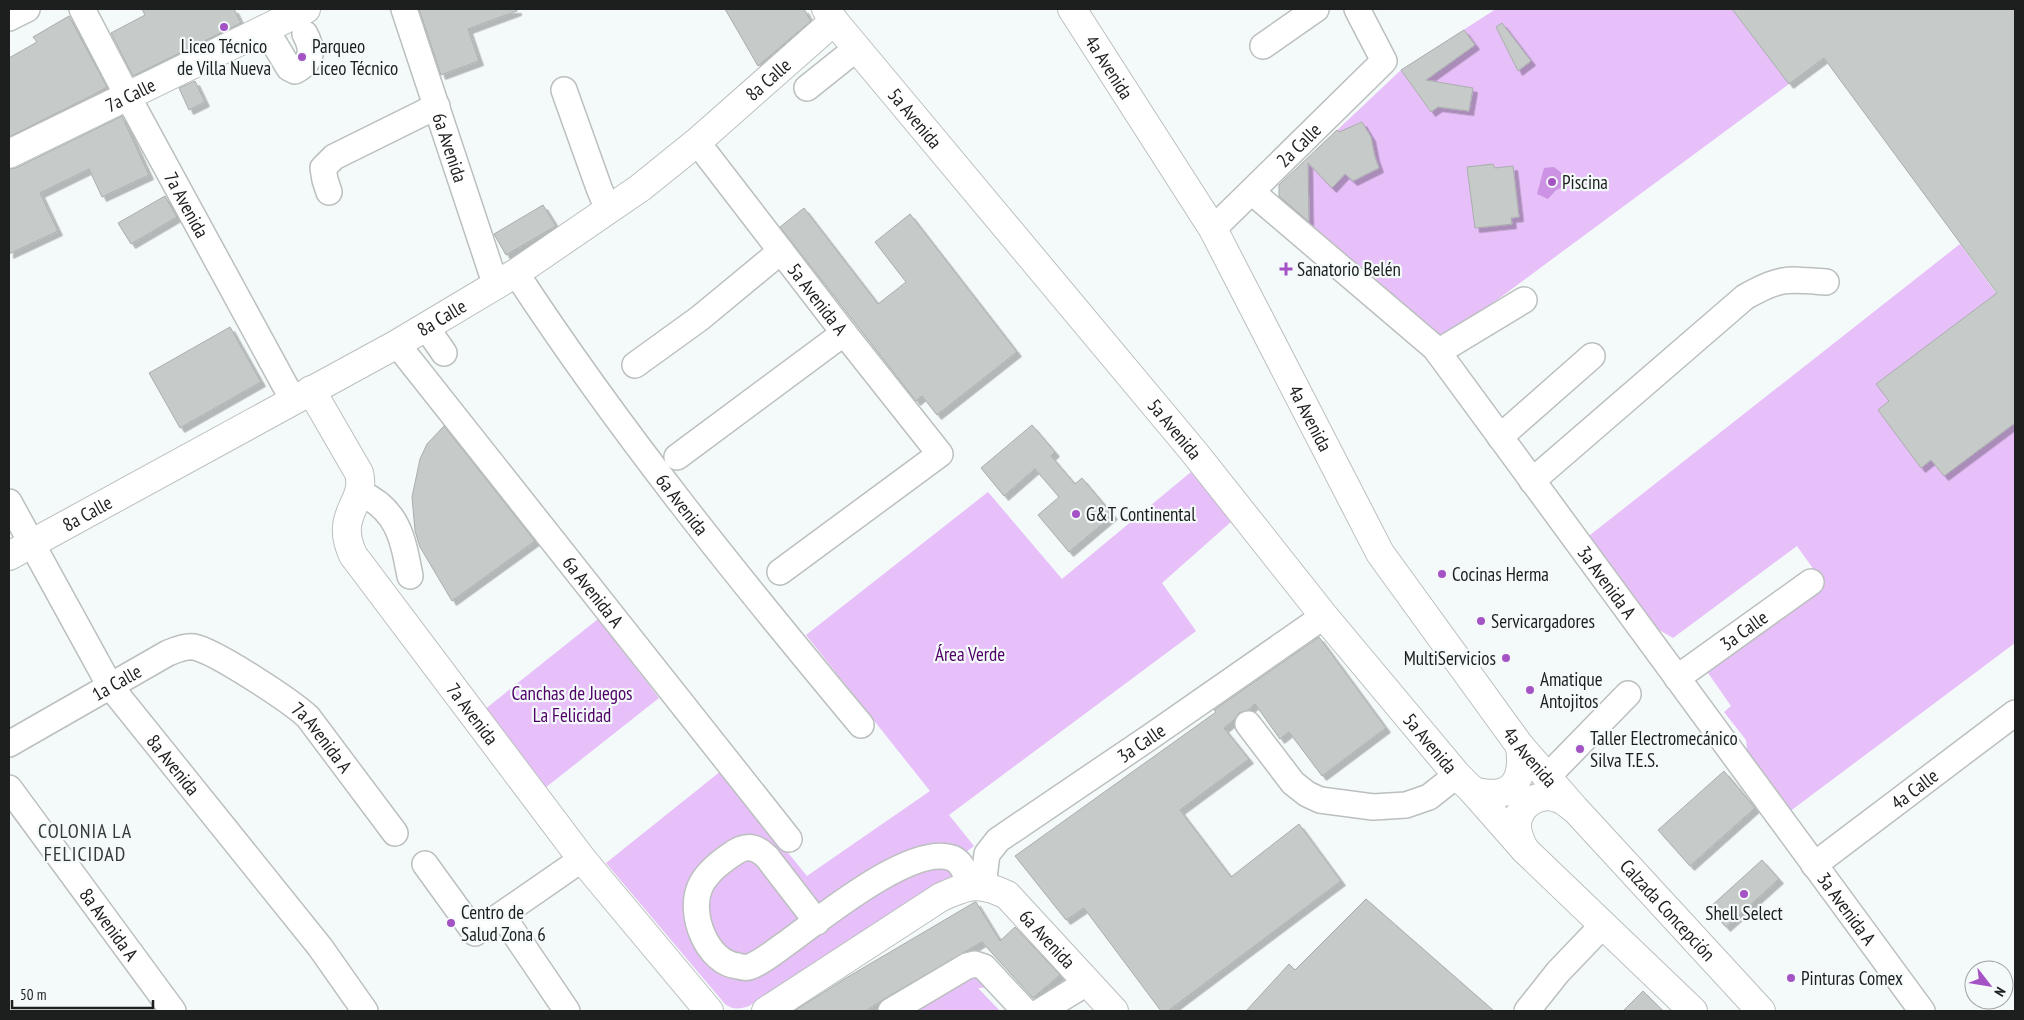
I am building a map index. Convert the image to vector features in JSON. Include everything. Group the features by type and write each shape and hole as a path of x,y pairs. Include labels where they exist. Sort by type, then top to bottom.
{"main road":[{"name":"4a Avenida","path":"1072,9 1213,229 1380,553 1520,746 1575,809"},
{"name":"5a Avenida","path":"830,15 1194,452 1324,616 1465,783 1525,850"},
{"name":"8a Calle","path":"20,550 397,344 506,280 640,188 697,142 830,15"},
{"name":"7a Calle","path":"9,154 265,28 305,22"},
{"name":"7a Avenida","path":"302,395 359,473 361,480 360,493 347,525 348,542 353,555 582,859 709,1011"},
{"path":"1465,783 1492,795 1510,789 1520,773 1520,746"},
{"path":"1575,809 1561,799 1552,796 1541,796 1532,800 1524,807 1519,816 1517,826 1525,850 1693,1011"},
{"name":"Calzada Concepción","path":"1575,809 1750,1007"},
{"path":"766,1011 941,898 977,885"},
{"name":"6a Avenida","path":"977,885 991,887 1007,895 1088,982 1103,1008"}],"street":[{"path":"9,18 26,9"},
{"name":"7a Avenida","path":"82,9 127,95 302,395"},
{"name":"6a Avenida","path":"404,9 437,106 506,280 557,337 623,428 752,595 861,726"},
{"path":"1263,46 1316,9"},
{"name":"2a Calle","path":"1213,229 1384,61 1357,9"},
{"path":"265,28 289,68 295,71 310,60 311,47 305,22"},
{"path":"807,88 857,48"},
{"path":"564,90 608,210"},
{"path":"329,192 324,168 334,157 437,106"},
{"name":"5a Avenida A","path":"697,142 940,454 780,572"},
{"name":"3a Avenida A","path":"1252,192 1438,352 1922,1011"},
{"path":"635,365 700,318 780,251"},
{"path":"1532,481 1745,297 1767,285 1787,279 1826,282"},
{"path":"1438,352 1524,300"},
{"path":"426,327 444,353"},
{"path":"677,457 844,333"},
{"name":"6a Avenida A","path":"397,344 789,839"},
{"path":"1500,437 1592,356"},
{"path":"360,493 380,502 391,514 400,535 410,576"},
{"name":"8a Avenida","path":"9,502 20,550 110,686 320,947 365,1011"},
{"name":"3a Calle","path":"1677,678 1811,582"},
{"name":"3a Calle","path":"977,885 987,854 998,840 1324,616"},
{"name":"1a Calle","path":"9,744 168,653 185,647 200,649 227,663"},
{"name":"7a Avenida A","path":"227,663 295,706 308,717 395,833"},
{"path":"1547,777 1628,694"},
{"name":"4a Calle","path":"1814,865 2015,713"},
{"path":"1248,724 1293,783 1307,794 1320,800 1373,807 1406,805 1465,783"},
{"name":"8a Avenida A","path":"9,788 173,1011"},
{"path":"817,922 767,857 759,849 750,846 736,851 714,866 700,887 695,908 705,939 718,958 732,966 748,967 771,955 817,922 874,881 905,865 933,856 951,858 958,861 977,885"},
{"path":"425,864 476,933 582,859"},
{"path":"502,914 567,1011"},
{"path":"1527,1011 1558,972 1603,925"},
{"path":"891,1011 967,966 981,965 1025,1011"},
{"path":"1041,1011 1088,982"}],"green space":[{"path":"1496,9 1732,9 1789,84 1440,342 1279,203 1279,185 1401,70"},
{"path":"1960,244 2015,319 2015,643 1789,812 1748,758 1746,740 1724,712 1731,706 1706,670 1824,584 1797,546 1673,638 1649,624 1585,539"},
{"name":"Área Verde","path":"1191,472 1232,521 1162,583 1196,631 949,815 974,846 962,855 972,864 749,1006 737,1008 725,1004 606,863 721,771 807,876 930,791 806,635 988,492 1062,579"},
{"name":"Canchas de Juegos La Felicidad","path":"598,619 659,698 545,788 484,710"},
{"path":"972,973 992,987 978,988 1000,1011 906,1011"}],"shaded area":[{"name":"Piscina","path":"1554,167 1565,176 1561,188 1556,190 1548,199 1537,194 1544,168"}],"building":[{"path":"142,9 234,9 241,23 133,76 111,33 145,15"},
{"path":"419,9 517,9 517,11 468,29 479,61 441,75"},
{"path":"725,9 804,9 811,21 758,66"},
{"path":"1732,9 2015,9 2015,423 1944,476 1931,460 1921,468 1878,410 1889,401 1876,384 1997,293 1824,58 1789,84"},
{"path":"69,16 107,87 9,137 9,58 37,42 33,37"},
{"path":"1502,23 1531,61 1518,71 1496,27"},
{"path":"1464,30 1475,45 1426,80 1473,88 1469,111 1438,107 1431,112 1401,70"},
{"path":"195,81 205,102 189,110 179,88"},
{"path":"122,116 149,175 102,197 89,169 40,193 58,231 9,254 9,169 16,168"},
{"path":"1362,122 1371,137 1379,168 1353,181 1345,174 1332,188 1308,163 1309,222 1279,196 1279,185 1337,130 1339,132"},
{"path":"1493,164 1495,168 1513,166 1519,217 1511,218 1512,224 1475,228 1467,167"},
{"path":"165,196 177,217 131,244 118,223"},
{"path":"543,205 556,226 506,255 494,234"},
{"path":"804,208 878,304 906,282 875,242 910,214 1017,352 937,415 922,396 916,401 780,227"},
{"path":"230,327 261,382 180,428 149,373"},
{"path":"1032,425 1055,452 1051,456 1075,484 1082,478 1113,515 1069,552 1038,515 1059,497 1035,469 1004,496 981,468"},
{"path":"444,426 535,541 452,601 420,547 415,531 412,497 420,459 427,444"},
{"path":"1319,637 1386,728 1322,776 1289,732 1280,739 1255,704 1248,710 1239,713 1224,728 1249,759 1180,810 1231,877 1299,824 1341,881 1168,1011 1161,1011 1084,908 1066,920 1015,856 1216,712 1214,710"},
{"path":"1724,771 1755,808 1690,866 1658,830"},
{"name":"Shell Select","path":"1762,860 1779,879 1726,927 1709,908"},
{"path":"1366,899 1494,1011 1246,1011 1289,964 1295,970"},
{"path":"975,902 1000,941 1015,927 1060,975 1033,998 982,942 866,1011 794,1011 846,978"},
{"path":"1643,991 1663,1011 1623,1011"}],"place":[{"name":"Liceo Técnico de Villa Nueva","path":"224,27"},
{"name":"Parqueo Liceo Técnico","path":"302,57"},
{"name":"Piscina","path":"1552,182"},
{"name":"Sanatorio Belén","path":"1286,269"},
{"name":"G&T Continental","path":"1076,514"},
{"name":"Cocinas Herma","path":"1442,574"},
{"name":"Servicargadores","path":"1481,621"},
{"name":"MultiServicios","path":"1506,658"},
{"name":"Amatique Antojitos","path":"1530,690"},
{"name":"Taller Electromecánico Silva T.E.S.","path":"1580,749"},
{"name":"Shell Select","path":"1744,894"},
{"name":"Centro de Salud Zona 6","path":"451,923"},
{"name":"Pinturas Comex","path":"1791,978"}],"district":[{"name":"COLONIA LA FELICIDAD","path":"85,842"}]}
